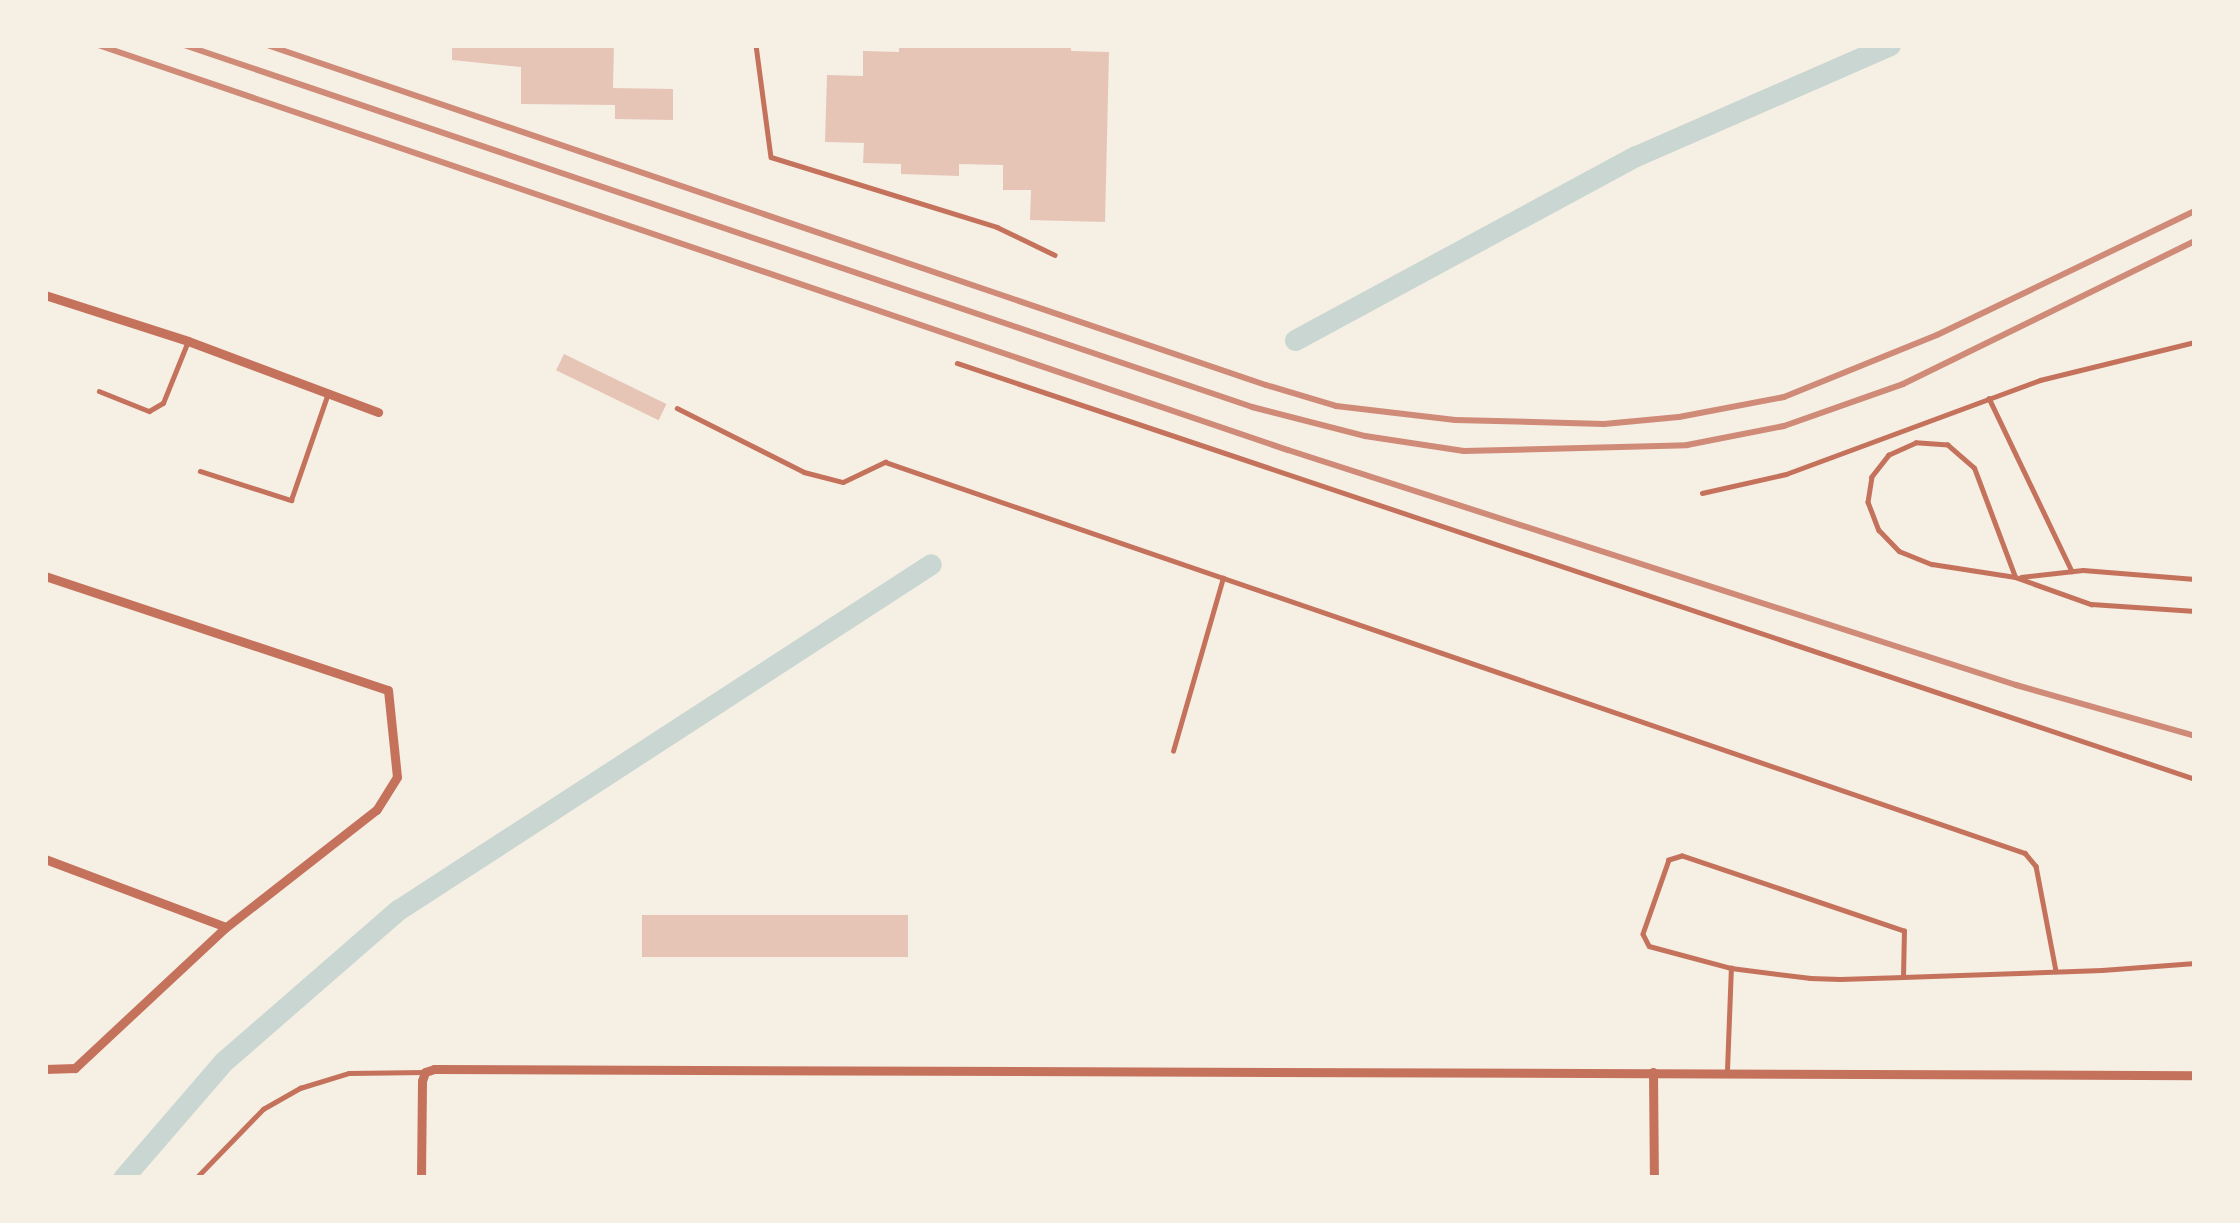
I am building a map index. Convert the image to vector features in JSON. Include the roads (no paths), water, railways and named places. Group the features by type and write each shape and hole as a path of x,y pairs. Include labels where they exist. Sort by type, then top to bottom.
{"street":[{"path":"45,295 188,340 378,412"},
{"path":"45,576 388,691 397,777 376,810 226,927 75,1068 45,1069"},
{"path":"45,860 226,927"},
{"path":"421,1178 425,1072 2195,1076"},
{"path":"1653,1072 1654,1178"}],"lane":[{"path":"756,45 771,157 997,227 1055,255"},
{"path":"99,391 149,411 163,403 188,340"},
{"path":"1702,494 1786,474 2040,380 2195,342"},
{"path":"957,363 2195,778"},
{"path":"200,471 291,500 328,393"},
{"path":"1989,398 2072,571"},
{"path":"677,408 804,472 843,482 885,462 2025,853 2036,866 2056,971"},
{"path":"1895,432 1902,448"},
{"path":"2015,578 1974,468 1948,445 1902,448 1889,455 1873,477 1868,502 1879,530 1899,551 1932,564 2015,578 2091,604 2195,611"},
{"path":"2015,578 2072,571 2195,579"},
{"path":"1173,751 1223,578"},
{"path":"1903,977 1904,932 1682,856 1669,860 1643,934 1648,946 1732,968 1810,978 1903,977 2195,963"},
{"path":"1727,1073 1732,968"},
{"path":"196,1178 263,1109 300,1088 349,1073 425,1072"}],"waterway":[{"path":"1295,340 1636,156 1890,45"},
{"path":"123,1178 223,1062 398,910 931,564"}],"railway":[{"path":"98,45 1288,450 2016,685 2195,736"},
{"path":"184,45 1252,407 1365,436 1464,451 1687,445 1784,426 1903,384 2195,241"},
{"path":"267,45 1266,385 1336,406 1455,420 1604,424 1679,417 1784,397 1937,335 2195,211"}]}
